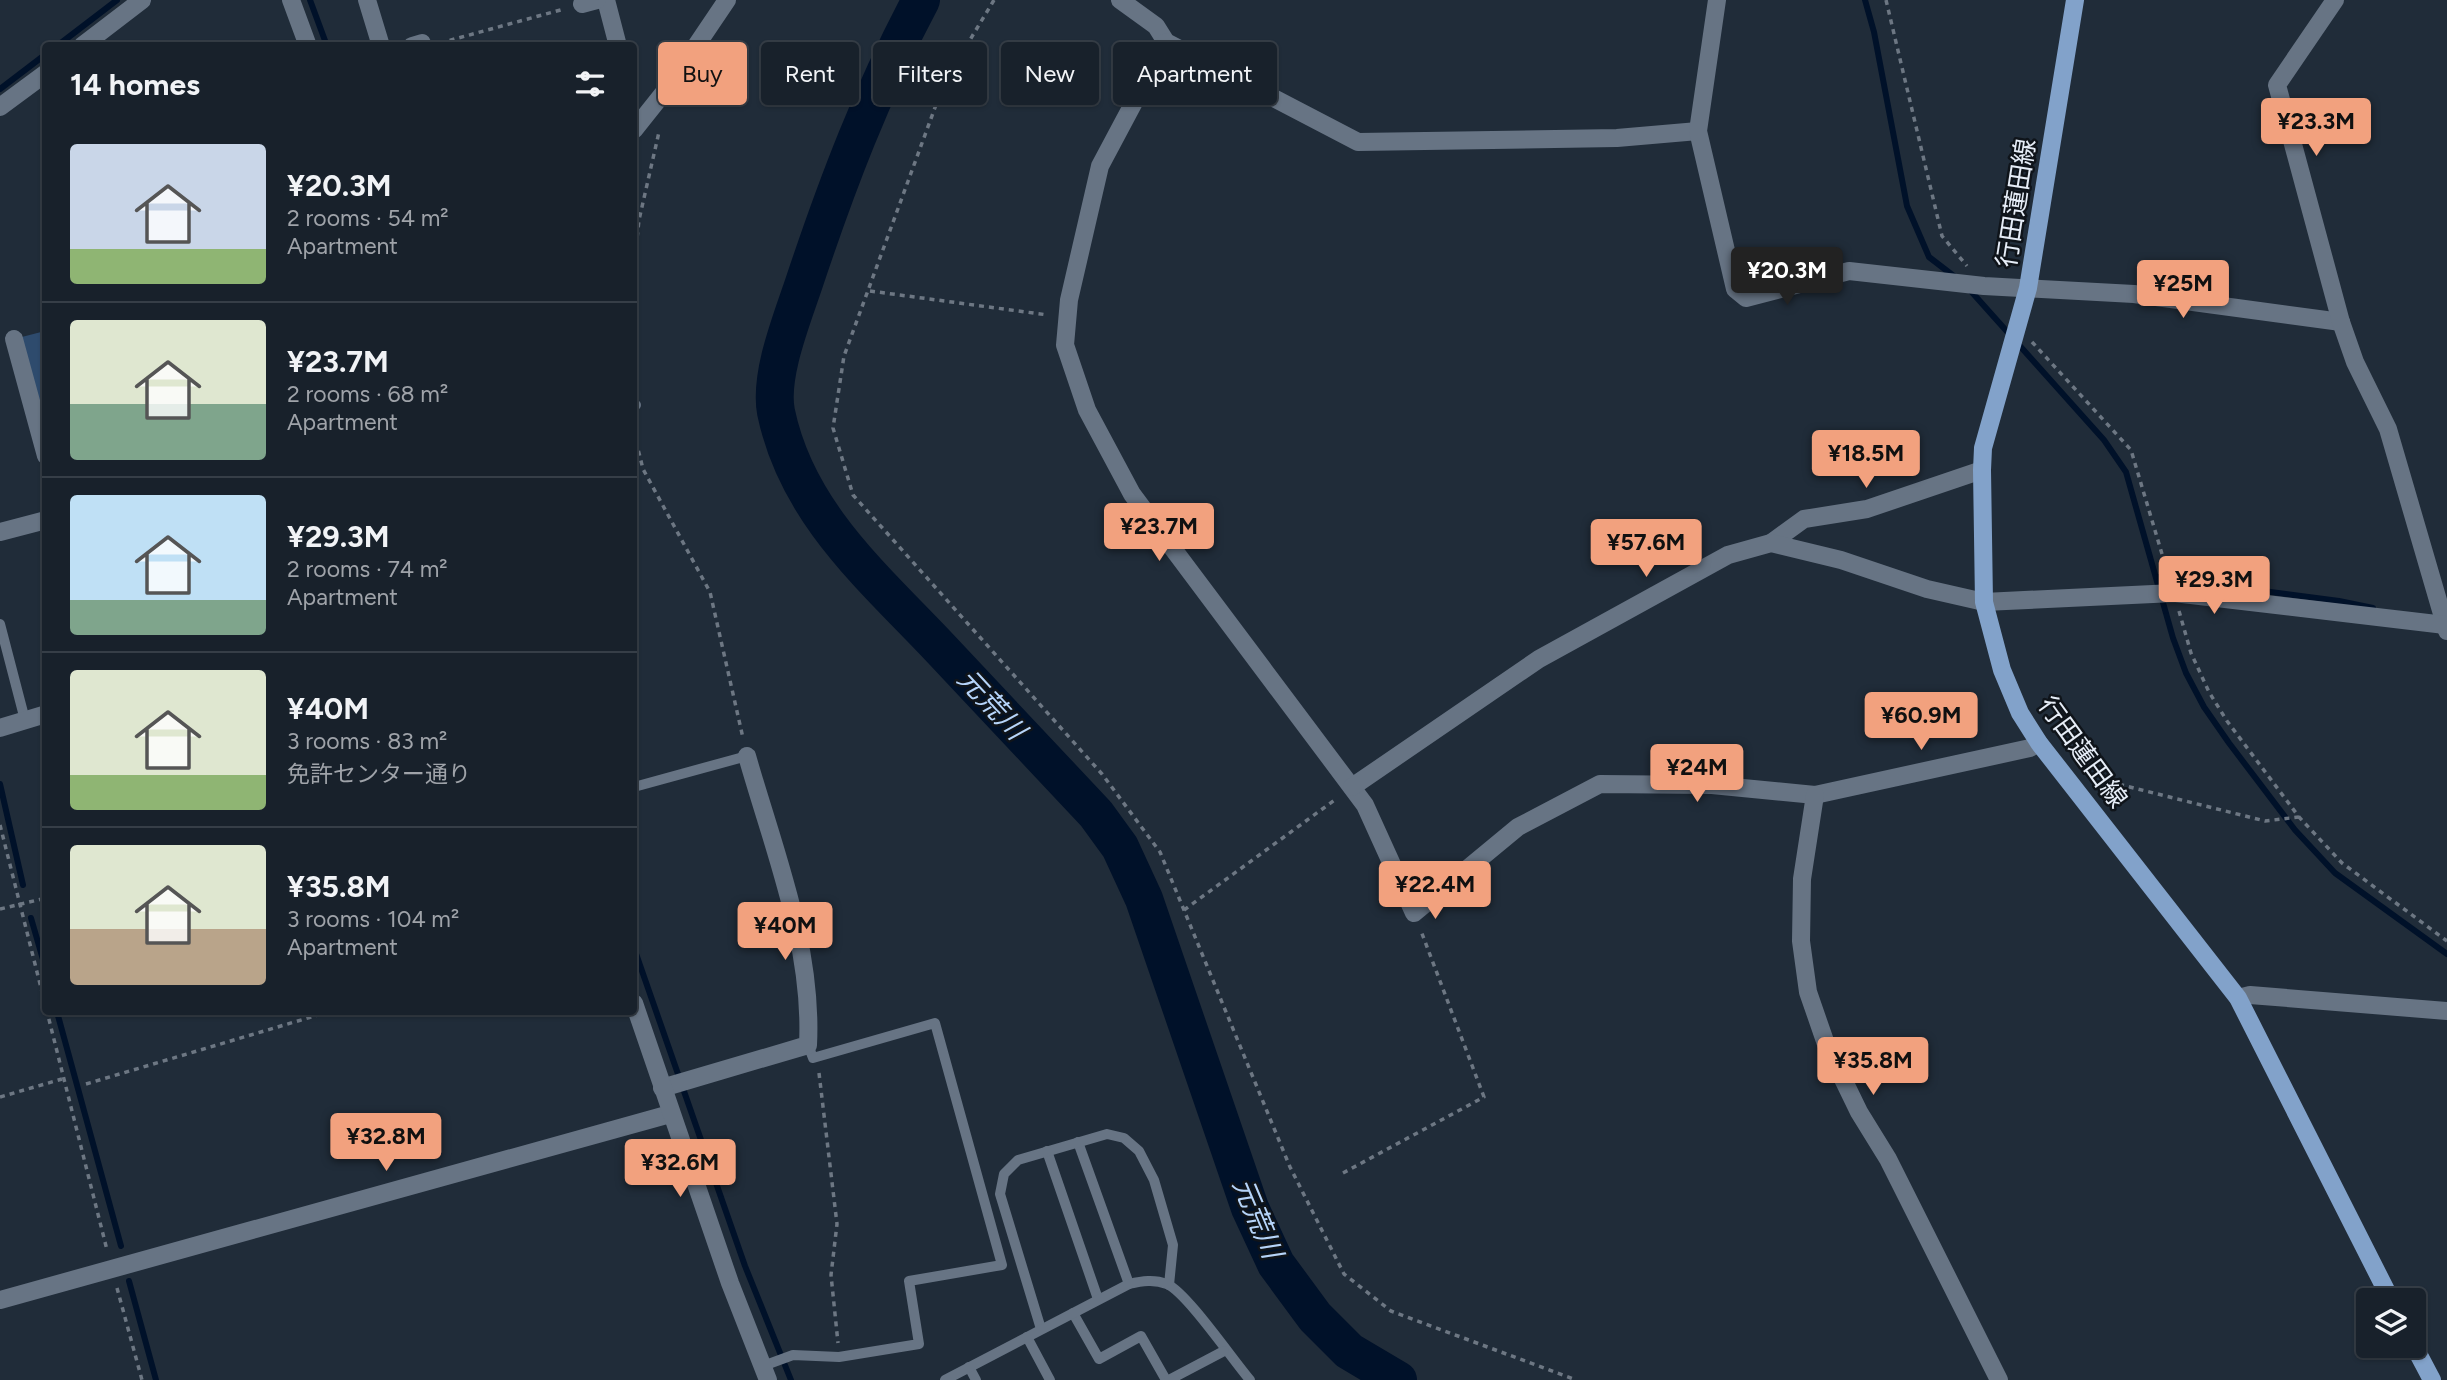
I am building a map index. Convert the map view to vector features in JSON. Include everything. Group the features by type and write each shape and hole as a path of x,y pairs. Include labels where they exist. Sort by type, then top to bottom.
{"main road":[{"name":"行田蓮田線","path":"2075,0 2028,288 1983,447 1984,601 2002,670 2020,713 2039,743 2238,998 2385,1288"},
{"path":"2420,1358 2432,1380"}],"street":[{"path":"87,42 142,0"},
{"path":"291,0 306,42"},
{"path":"366,0 379,42"},
{"path":"606,0 617,42"},
{"path":"637,126 669,86 727,0"},
{"path":"1120,0 1156,26 1166,42"},
{"path":"1717,0 1698,131 1735,289 1746,298 1849,271 1984,286 2134,294 2341,322"},
{"path":"1771,543 1841,560 1927,589 1984,601 2174,593 2446,628 2388,429 2355,362 2341,322 2277,86 2335,0"},
{"path":"0,107 42,76"},
{"path":"1277,100 1357,142 1617,138 1698,131"},
{"path":"1132,105 1100,166 1068,318 1065,345 1087,410 1132,494 1365,805 1414,913 1518,827 1600,784 1712,785 1815,795 2030,748 2039,743"},
{"path":"14,340 42,442"},
{"path":"1352,788 1539,659 1728,555 1771,543 1804,519 1867,509 1982,470"},
{"path":"0,532 42,521"},
{"path":"0,728 42,715"},
{"path":"663,1088 811,1051 804,951 747,756"},
{"path":"1815,795 1802,879 1801,941 1808,992 1826,1044 1848,1090 1888,1159 1999,1380"},
{"path":"2238,998 2250,995 2447,1011"},
{"path":"637,1012 670,1114 765,1373"},
{"path":"0,1300 670,1114"}],"lane":[{"path":"0,624 25,720"},
{"path":"637,786 747,756"},
{"path":"765,1373 793,1355 839,1357 919,1344 909,1281 1002,1265 935,1023 811,1051"},
{"path":"1041,1329 1000,1194 1004,1174 1018,1160 1107,1134 1124,1138 1139,1151 1154,1180 1173,1245 1169,1285"},
{"path":"1078,1142 1129,1283"},
{"path":"1047,1151 1098,1299"},
{"path":"945,1380 1129,1283 1147,1280 1169,1285 1186,1300 1224,1351 1250,1380"},
{"path":"1073,1312 1100,1359 1141,1336 1168,1380 1224,1351"},
{"path":"1027,1337 1050,1380"},
{"path":"969,1367 976,1380"}],"path":[{"path":"993,0 944,83 844,356 833,428 852,495 1101,774 1160,852 1290,1167 1344,1274 1391,1311 1576,1380"},
{"path":"1886,0 1942,236 1984,286"},
{"path":"445,42 589,2"},
{"path":"637,239 660,126"},
{"path":"870,291 1068,318"},
{"path":"2018,328 2131,450 2191,653 2227,721 2300,817 2342,863 2447,942"},
{"path":"637,445 643,469 710,592 747,756"},
{"path":"2069,782 2081,775 2265,821 2300,817"},
{"path":"1184,910 1352,788"},
{"path":"0,825 42,998"},
{"path":"0,909 42,899"},
{"path":"1343,1173 1484,1097 1414,913"},
{"path":"46,1015 142,1380"},
{"path":"86,1084 318,1015"},
{"path":"811,1051 819,1073 837,1224 831,1275 839,1357"},
{"path":"0,1097 62,1079"}],"shaded area":[{"path":"42,332 42,445 14,339"}],"waterway":[{"path":"62,42 117,0"},
{"path":"310,0 326,42"},
{"name":"元荒川","path":"921,0 856,139 788,330 779,364 775,397 776,412 786,448 801,482 819,512 864,569 1096,814 1120,847 1144,899 1250,1208 1276,1264 1315,1317 1349,1351 1398,1380"},
{"path":"1865,0 1874,32 1907,206 1929,257 1955,277"},
{"path":"0,89 42,57"},
{"path":"1969,289 2104,440 2126,472 2173,638 2186,673 2204,707 2229,743 2295,830 2335,873 2447,954"},
{"path":"2157,577 2373,608"},
{"path":"0,784 23,885"},
{"path":"31,918 42,956"},
{"path":"637,957 745,1266 791,1380"},
{"path":"58,1015 121,1246"},
{"path":"129,1281 156,1380"}]}
